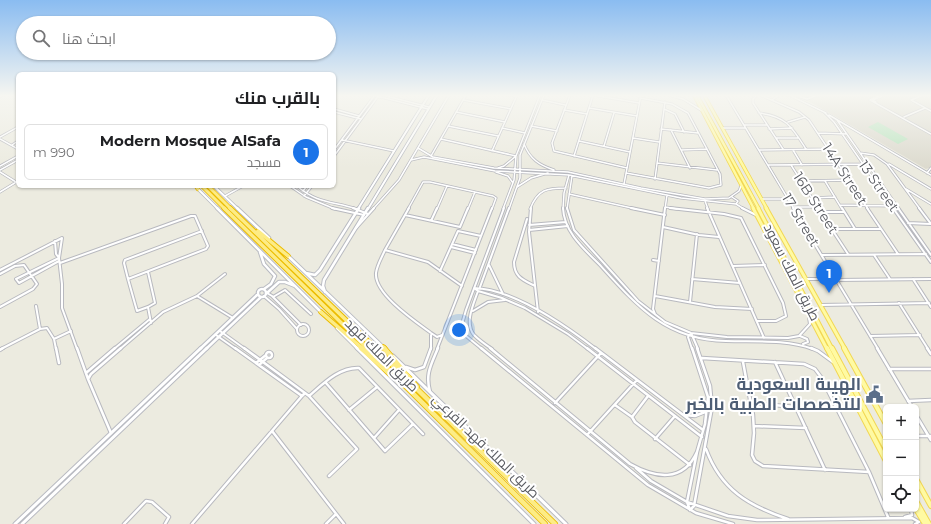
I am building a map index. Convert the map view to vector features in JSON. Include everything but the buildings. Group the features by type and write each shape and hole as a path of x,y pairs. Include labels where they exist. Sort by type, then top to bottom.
{"highway":[{"name":"طريق الملك فهد","path":"199,188 545,524"},
{"name":"طريق الملك فهد","path":"210,188 555,524"},
{"path":"230,207 288,256"},
{"path":"321,312 422,403"},
{"path":"383,347 433,406"}],"main road":[{"path":"304,273 314,276 317,274 414,119"},
{"path":"325,292 323,286 324,280 422,119"},
{"path":"706,119 883,455"},
{"name":"طريق الملك سعود","path":"710,119 883,443"},
{"name":"طريق الملك سعود","path":"718,119 883,419"},
{"name":"طريق الملك فهد الفرعي","path":"199,188 534,524"},
{"name":"طريق الملك فهد الفرعي","path":"216,188 304,273 406,367 430,393 566,524"},
{"path":"22,524 115,437 221,332 257,295 259,290 264,289 271,284 275,276 264,264 259,249"},
{"path":"221,332 279,282 285,282 297,287"},
{"path":"264,289 266,293"},
{"path":"257,295 262,296"},
{"path":"15,524 217,336"},
{"path":"919,484 931,506"},
{"path":"919,506 929,524"},
{"path":"918,512 925,524"}],"street":[{"path":"336,148 356,119"},
{"path":"336,153 361,119"},
{"path":"356,229 398,180 435,119"},
{"path":"431,156 452,119"},
{"path":"492,151 505,122 493,119"},
{"path":"530,119 516,156 513,183 460,326 460,330 648,485 690,510 708,518 733,524"},
{"path":"534,119 520,155 520,178 478,291 472,312 469,325 473,334 651,481 694,506 742,519 791,520 903,517 915,518 919,522 915,524"},
{"path":"561,119 552,143 553,149 557,153 628,168"},
{"path":"574,156 586,119"},
{"path":"604,146 612,119"},
{"path":"624,184 636,119"},
{"path":"655,179 663,119"},
{"path":"678,119 684,132"},
{"path":"626,173 696,186 716,187 720,184 721,180 717,170 692,119"},
{"name":"17 Street","path":"741,119 910,404"},
{"path":"763,119 783,150"},
{"path":"783,119 788,122 793,128 806,150"},
{"path":"788,122 797,119"},
{"name":"14A Street","path":"807,119 850,180 865,206 898,254"},
{"name":"13 Street","path":"836,119 931,255"},
{"path":"837,119 931,175"},
{"path":"907,119 931,133"},
{"name":"13 Street","path":"833,121 931,262"},
{"path":"744,125 767,125"},
{"path":"448,126 498,136"},
{"path":"531,126 557,131"},
{"path":"16,128 0,138 16,148"},
{"path":"502,128 525,133"},
{"path":"723,128 745,128"},
{"path":"769,129 793,128"},
{"path":"662,129 699,133"},
{"path":"671,130 690,168"},
{"path":"818,133 847,134"},
{"path":"633,138 660,142"},
{"path":"776,138 799,138"},
{"path":"440,139 516,156"},
{"path":"342,140 394,151"},
{"path":"579,141 630,152"},
{"path":"11,145 16,142"},
{"path":"524,144 530,158 541,165 559,171 690,197 718,199 731,197 739,192 741,186"},
{"path":"418,148 431,156 495,170 508,176 513,183"},
{"path":"759,150 829,149"},
{"path":"681,150 707,150"},
{"path":"793,150 802,165"},
{"path":"860,153 874,155 887,164 931,188"},
{"path":"495,170 504,166 516,156"},
{"path":"0,166 16,157"},
{"path":"411,160 429,158 495,170 559,171"},
{"path":"16,161 0,171 16,181"},
{"path":"657,163 717,170"},
{"path":"768,165 863,164"},
{"path":"887,164 931,224"},
{"name":"16B Street","path":"791,165 848,254"},
{"path":"927,172 930,169"},
{"path":"520,170 568,175 667,195 736,204 746,208 759,218"},
{"path":"516,188 530,178 550,173"},
{"path":"568,175 563,211 568,226 583,246 637,305 663,324 688,337 694,338 738,342 794,342 826,355 833,362"},
{"path":"572,176 568,214 574,230 638,301 655,315 665,322 691,333 728,337 764,338 788,338 802,336 807,339 808,342 806,344 801,344"},
{"path":"825,180 855,229"},
{"path":"801,181 850,180"},
{"path":"430,393 427,381 429,371 475,253 496,198 475,192 423,182 376,269 377,284 386,295 431,333 437,337 443,335"},
{"path":"0,192 16,183"},
{"path":"431,221 447,186"},
{"path":"535,286 522,279 514,272 514,262 533,201 538,193 544,189 550,187 566,188"},
{"path":"225,196 239,188"},
{"path":"293,188 303,195 328,206 355,214 369,214"},
{"path":"300,188 306,194 319,200 369,214"},
{"path":"303,195 306,188"},
{"path":"303,195 306,194 310,188"},
{"path":"904,188 931,204"},
{"path":"405,215 460,227 475,192"},
{"path":"569,194 665,215"},
{"path":"655,315 655,296 667,195"},
{"path":"731,197 737,199 738,203 736,204"},
{"path":"812,198 835,197"},
{"path":"762,199 788,199"},
{"path":"706,201 709,213 719,237 764,338"},
{"path":"840,205 892,206"},
{"path":"666,207 724,214 741,218 783,303 786,316 776,321 757,321"},
{"path":"793,207 818,207"},
{"path":"822,212 844,212"},
{"path":"59,258 16,279 19,283 60,262 191,216 197,218 208,246 206,249 128,279"},
{"path":"528,217 538,312"},
{"path":"525,227 566,222"},
{"path":"908,223 931,224"},
{"path":"529,230 568,226"},
{"path":"663,227 719,237"},
{"path":"832,229 881,229"},
{"path":"148,272 155,303 137,311 128,279 125,260 202,231"},
{"path":"440,270 458,231 481,236"},
{"path":"690,302 697,234"},
{"path":"0,270 62,238 59,258"},
{"path":"56,241 56,254 60,262 62,284 62,308 111,434 115,437"},
{"path":"452,244 476,250"},
{"path":"451,248 475,253"},
{"path":"385,250 428,262 462,286"},
{"path":"874,254 890,279"},
{"path":"822,255 926,254"},
{"path":"653,260 659,261"},
{"path":"0,274 20,264 24,265 36,284 36,287 0,307"},
{"path":"489,264 496,281 504,294"},
{"path":"732,266 765,265"},
{"path":"88,378 162,312 197,296 225,274"},
{"path":"692,279 740,283"},
{"path":"806,279 931,279"},
{"path":"913,279 931,307"},
{"path":"474,288 480,287 504,294 572,332 703,430"},
{"path":"474,288 478,291 525,308 568,334 702,437"},
{"path":"273,297 285,290 289,292 311,314"},
{"path":"266,293 273,297 301,325"},
{"path":"197,296 233,319"},
{"path":"262,296 286,317 297,329 296,333 299,336 307,334 310,330 310,326 306,324 301,325 297,329"},
{"path":"655,296 715,307 752,309"},
{"path":"472,312 480,305 489,301 508,301"},
{"path":"275,306 279,303"},
{"path":"899,303 931,354"},
{"path":"820,305 928,303"},
{"path":"36,306 40,329"},
{"path":"148,307 151,323"},
{"path":"286,317 290,315"},
{"path":"799,336 810,324 809,317"},
{"path":"86,373 150,319"},
{"path":"0,350 40,329 48,329 54,339 59,363"},
{"path":"54,339 70,331"},
{"path":"221,332 304,394"},
{"path":"406,367 419,370 424,367 432,347 433,340 431,333"},
{"path":"688,337 691,333"},
{"path":"690,510 694,506 706,448 712,407 710,386 702,358 691,333"},
{"path":"870,336 920,335"},
{"path":"217,336 308,396 358,448 329,476"},
{"path":"688,337 708,397 702,437 697,452 687,502 690,510"},
{"path":"587,348 597,350"},
{"path":"555,403 599,357 601,353"},
{"path":"258,364 267,357"},
{"path":"702,358 742,362 804,364 815,369 821,377 869,472 888,517"},
{"path":"742,362 752,402 754,426 753,458 763,466 869,472"},
{"path":"774,362 825,470"},
{"path":"308,396 341,371 354,367 359,368 423,434"},
{"path":"424,367 429,371"},
{"path":"889,369 931,368"},
{"path":"587,435 637,380"},
{"path":"326,383 385,451 413,424"},
{"path":"349,410 377,387"},
{"path":"192,524 304,394"},
{"path":"632,417 649,395"},
{"path":"908,401 931,400"},
{"path":"752,402 796,407"},
{"path":"615,405 632,417 635,422 655,439 690,465"},
{"path":"374,438 399,410"},
{"path":"682,414 694,417 701,416 706,411"},
{"path":"655,439 675,416"},
{"path":"919,420 931,440"},
{"path":"754,426 806,428"},
{"path":"272,431 344,524"},
{"path":"919,436 930,436"},
{"path":"706,448 709,462 719,478 737,496 752,505 791,520"},
{"path":"630,464 644,472 661,475 675,473 690,465 697,452"},
{"path":"124,524 146,501 152,502 169,517 165,524"},
{"path":"903,517 912,515 912,512"},
{"path":"326,524 336,514"}],"shaded area":[{"path":"840,119 931,119 931,167 926,169"}],"green space":[{"path":"878,122 908,139 898,144 868,127"}],"place":[{"name":"Modern Mosque AlSafa","path":"829,293"},
{"name":"الهيىة السعودية للتخصصات الطبية بالخبر","path":"874,394"}]}
